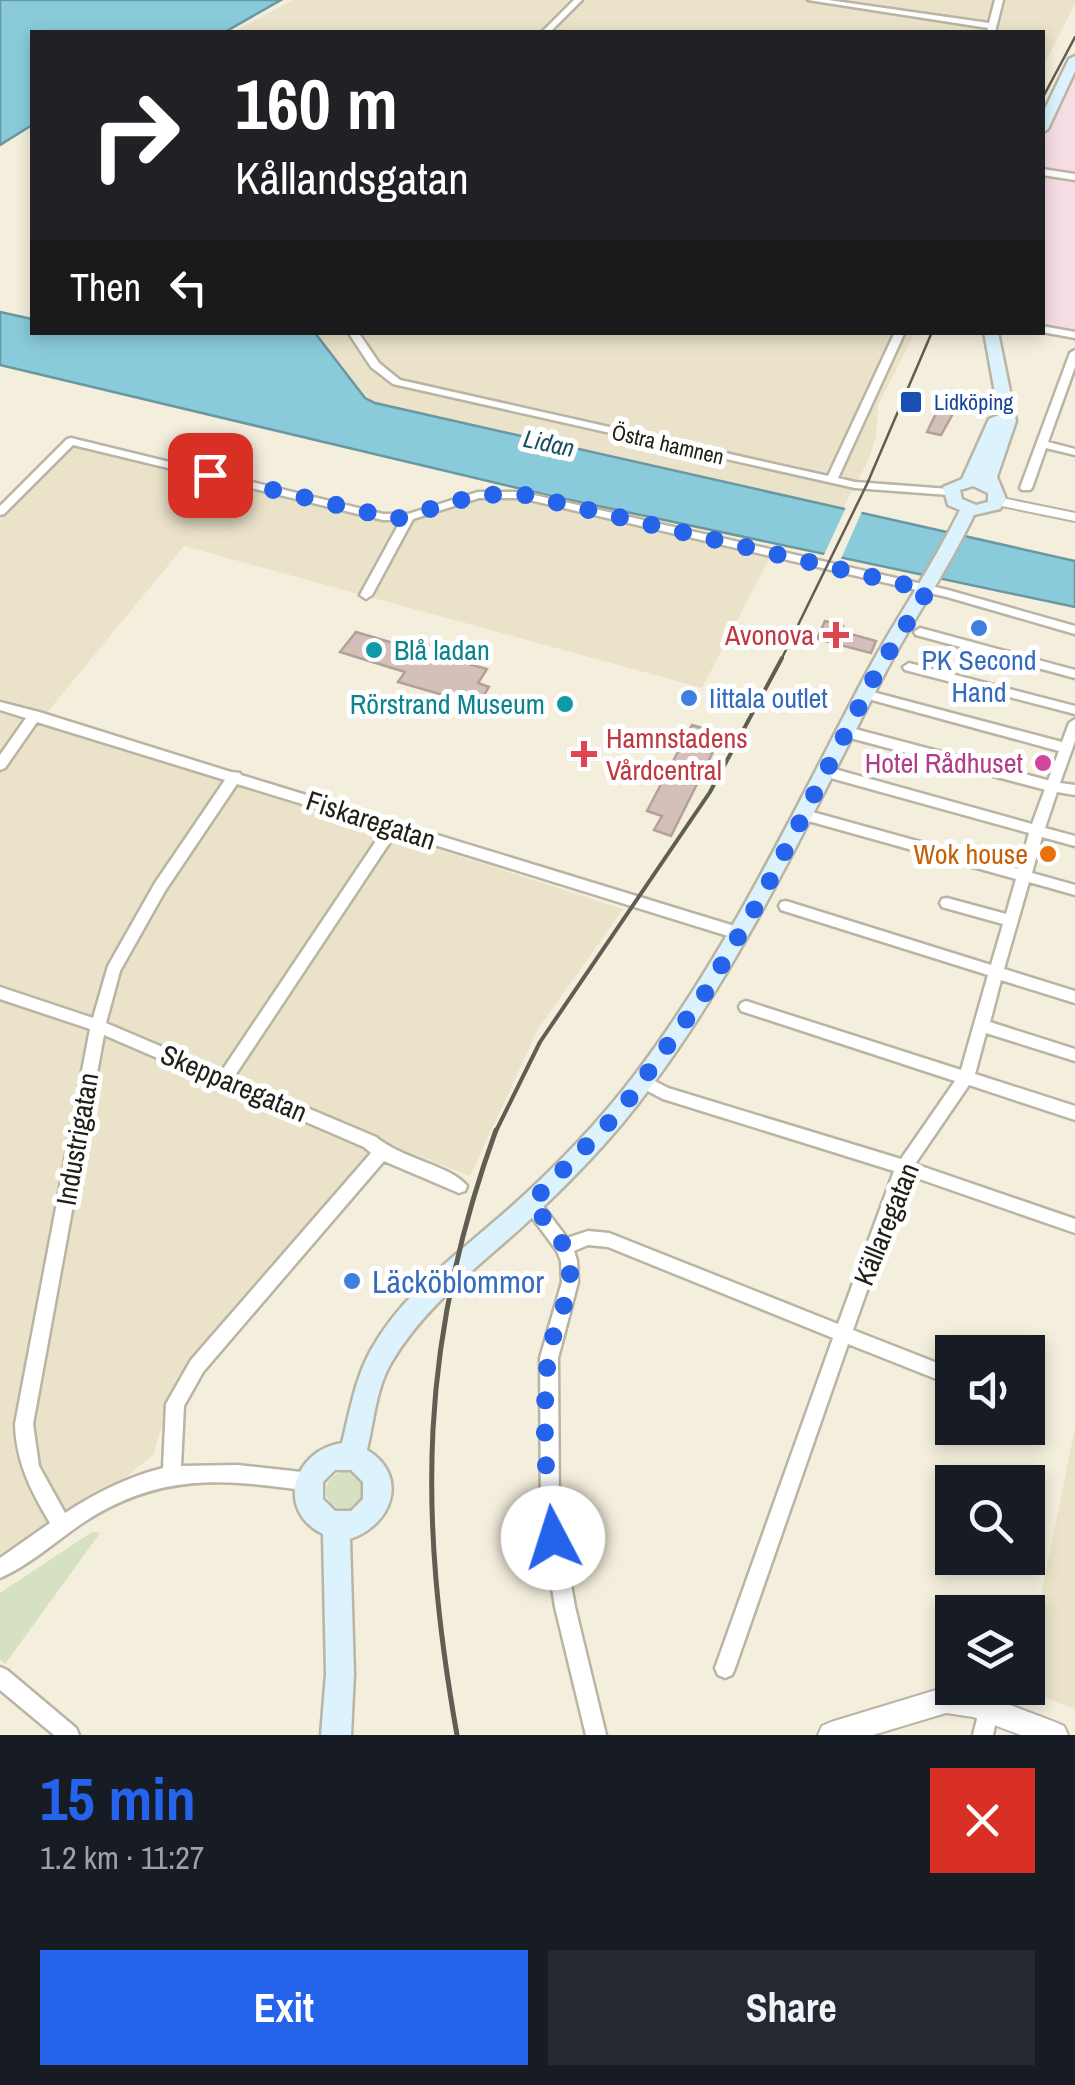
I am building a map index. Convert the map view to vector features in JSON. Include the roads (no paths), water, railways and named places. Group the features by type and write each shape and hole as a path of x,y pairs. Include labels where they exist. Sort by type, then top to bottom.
{"main road":[{"path":"1045,123 1075,59"},
{"path":"991,335 1008,422 990,477 994,494 989,508 968,509 954,502 949,492 955,484 968,481 994,494"},
{"path":"968,481 983,455 1004,398"},
{"path":"352,1456 368,1389 389,1344 437,1286 531,1203 600,1134 643,1081 741,934 865,694 931,584 968,509"},
{"path":"352,1456 373,1470 378,1495 362,1518 336,1525 321,1519 311,1506 310,1482 327,1461 352,1456"},
{"path":"336,1525 340,1674 336,1735"}],"street":[{"path":"548,30 578,0"},
{"path":"812,0 991,29 998,0"},
{"path":"1045,172 1075,177"},
{"path":"1045,330 1075,335"},
{"name":"Östra hamnen","path":"355,335 374,365 397,382 830,480 875,488 949,492"},
{"path":"830,480 899,335"},
{"path":"1026,488 1069,385 1075,353"},
{"path":"1043,440 1075,442"},
{"path":"1043,440 1075,452"},
{"path":"0,512 71,441 383,517 409,517 478,495 521,494 931,584 1075,630"},
{"path":"994,494 1075,516"},
{"path":"366,595 409,517"},
{"path":"920,632 1075,674"},
{"path":"909,667 1075,710"},
{"path":"865,694 1066,748"},
{"name":"Fiskaregatan","path":"0,706 741,934"},
{"path":"0,765 35,715"},
{"name":"Källaregatan","path":"725,1668 904,1168 966,1078 1037,830 1075,723"},
{"path":"847,732 1075,790"},
{"path":"827,772 1075,841"},
{"name":"Industrigatan","path":"62,1526 28,1469 23,1449 24,1424 98,1026 124,946 235,776"},
{"path":"805,815 1075,890"},
{"path":"225,1078 394,827"},
{"path":"947,903 1010,922"},
{"path":"786,906 1075,998"},
{"name":"Skepparegatan","path":"0,993 98,1026 225,1078 370,1142 381,1153 430,1170 460,1186"},
{"path":"746,1008 1075,1113"},
{"path":"981,1025 1075,1056"},
{"path":"643,1081 663,1093 1075,1226"},
{"path":"172,1476 175,1404 197,1366 381,1153"},
{"path":"531,1203 564,1247 570,1282 548,1358 550,1518 565,1606 596,1735"},
{"path":"564,1247 588,1238 609,1240 935,1370"},
{"path":"0,1569 118,1492 172,1476 250,1476 310,1482"},
{"path":"0,1677 69,1735"},
{"path":"831,1735 936,1701 963,1702 986,1722 1055,1735"}],"water":[{"path":"0,0 281,0 228,30 30,30 30,126 0,145"},
{"name":"Lidan","path":"0,312 30,319 30,335 317,335 365,398 375,403 1075,561 1075,607 551,496 0,365"}],"railway":[{"path":"1045,93 1075,37"},
{"path":"782,658 867,484 931,335"},
{"path":"495,1133 540,1042 710,792 782,658"},
{"path":"457,1735 436,1577 433,1430 452,1283 495,1133"}],"place":[{"name":"Lidköping","path":"911,402"},
{"name":"PK Second Hand","path":"979,628"},
{"name":"Avonova","path":"836,635"},
{"name":"Blå ladan","path":"374,650"},
{"name":"Iittala outlet","path":"689,698"},
{"name":"Rörstrand Museum","path":"565,704"},
{"name":"Hamnstadens Vårdcentral","path":"584,754"},
{"name":"Hotel Rådhuset","path":"1043,763"},
{"name":"Wok house","path":"1048,854"},
{"name":"Läcköblommor","path":"352,1281"}]}
